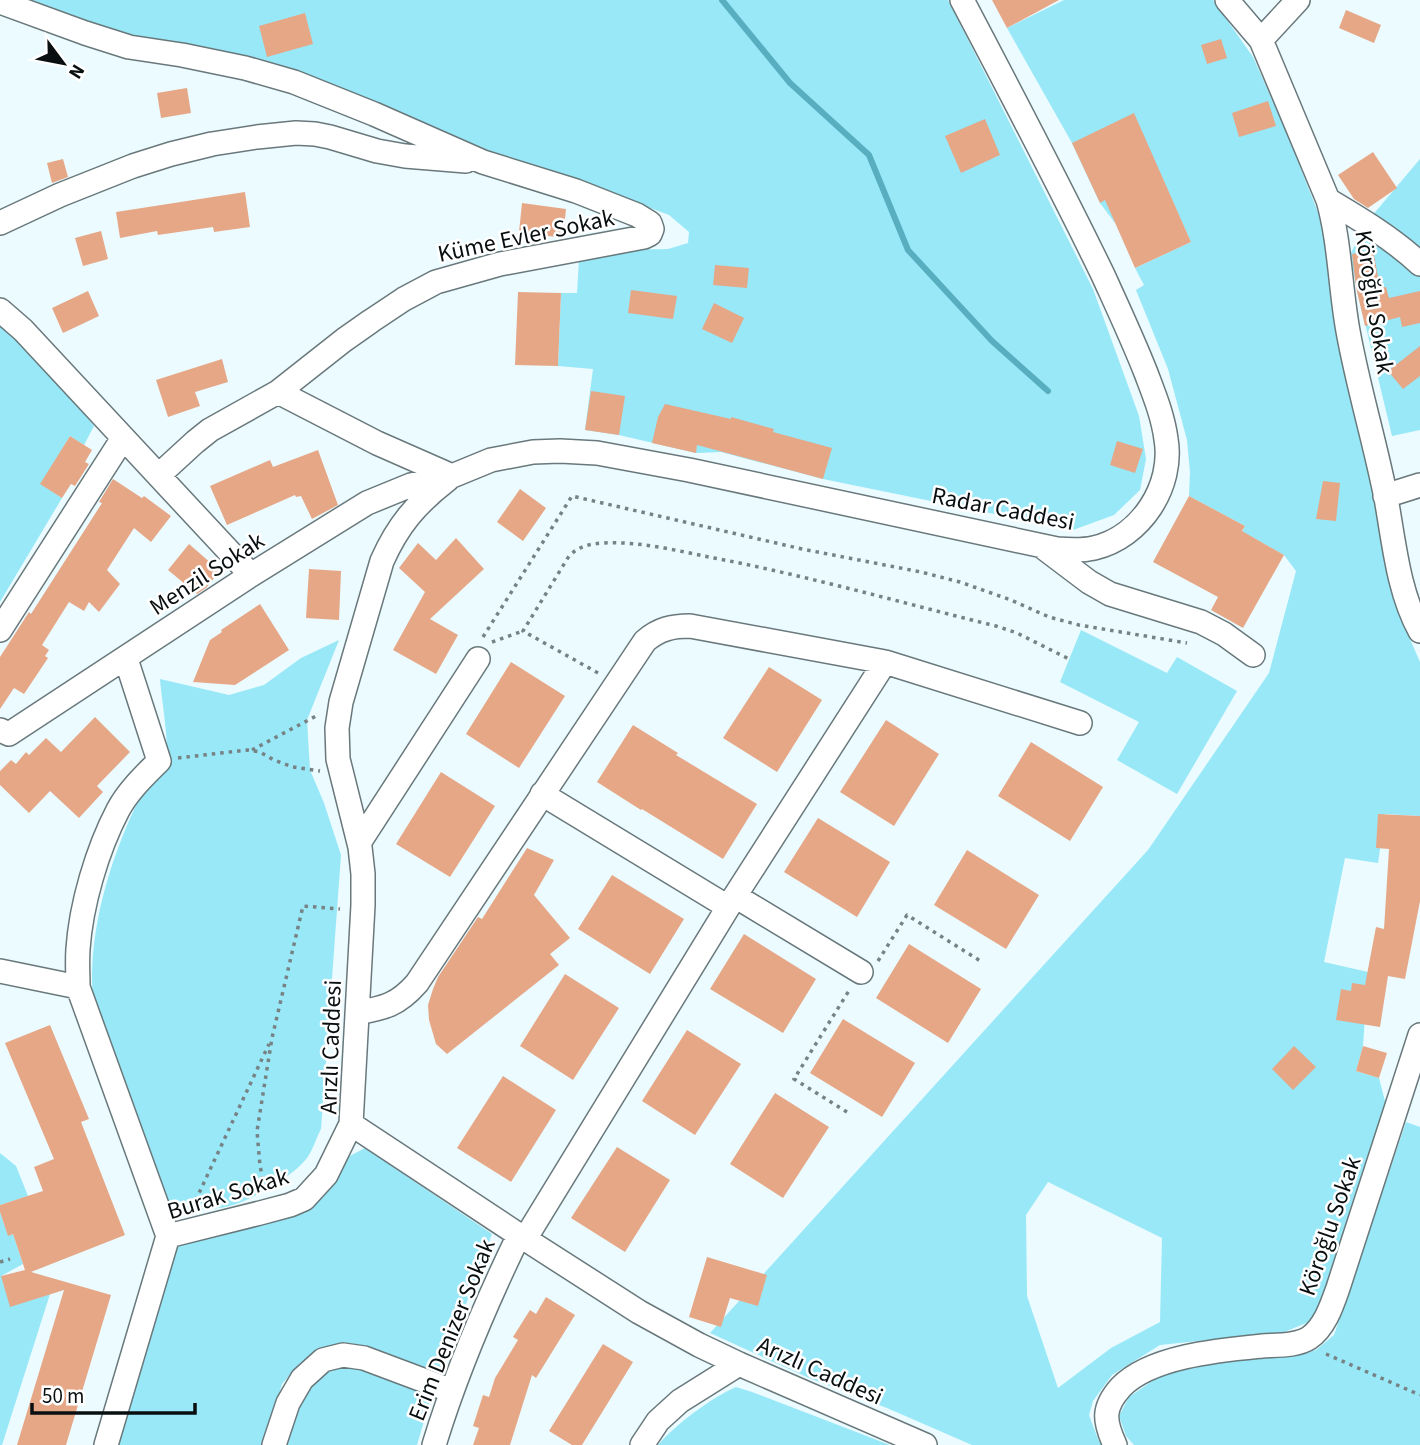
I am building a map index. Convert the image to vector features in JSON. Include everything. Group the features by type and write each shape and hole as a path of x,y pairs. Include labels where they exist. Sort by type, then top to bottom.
{"street":[{"name":"Radar Caddesi","path":"452,475 491,460 533,452 597,453 1075,550 1105,545 1121,537 1138,523 1163,485 1168,466 1167,440 1158,404 1128,329 1080,228 962,0"},
{"name":"Köroğlu Sokak","path":"1227,0 1261,40 1328,200 1334,220 1349,334 1385,496 1396,559 1413,618 1420,631"},
{"path":"1261,40 1297,0"},
{"name":"Küme Evler Sokak","path":"0,2 129,47 245,68 294,82 483,162 576,191 637,215 650,223 652,229 645,237 500,264 436,282 371,321 278,392 210,430 159,475"},
{"name":"Küme Evler Sokak","path":"0,223 60,195 145,162 212,144 257,137 315,134 405,156 483,162"},
{"path":"1328,200 1385,234 1420,264"},
{"path":"0,310 23,330 251,575"},
{"path":"278,392 389,449 452,475"},
{"path":"0,630 123,438"},
{"name":"Menzil Sokak","path":"3,734 367,503 411,485 452,475"},
{"name":"Arızlı Caddesi","path":"452,475 425,497 403,522 391,541 382,561 340,706 338,748 363,874 351,1124 639,1312 739,1364 925,1445"},
{"path":"1385,496 1420,485"},
{"path":"1041,545 1089,582 1110,594 1200,622 1253,655"},
{"path":"357,1013 395,1002 405,996 416,983 652,634 675,626 690,626 885,662 1080,723"},
{"path":"359,844 478,652"},
{"path":"125,659 159,761 139,780 119,809 105,839 85,905 78,947 78,987 174,1234"},
{"name":"Erim Denizer Sokak","path":"434,1445 452,1391 490,1296 522,1237 731,902 885,662"},
{"path":"542,794 731,902 861,972"},
{"path":"0,971 78,987"},
{"name":"Köroğlu Sokak","path":"1299,1343 1310,1338 1320,1328 1331,1309 1420,1035"},
{"name":"Burak Sokak","path":"106,1445 174,1234 270,1211 304,1199 326,1175 351,1124"},
{"path":"1115,1445 1107,1428 1106,1410 1113,1396 1126,1382 1150,1368 1177,1358 1249,1347 1299,1343"},
{"path":"274,1445 288,1403 302,1379 323,1360 343,1355 364,1358 452,1391"},
{"path":"642,1445 658,1421 680,1401 739,1364"}],"path":[{"path":"478,652 480,642 572,496 802,550 934,575 960,582 1049,617 1079,625 1196,645"},
{"path":"478,652 523,631 569,556 578,548 621,543 752,565 996,626 1017,632 1069,659"},
{"path":"523,631 617,683"},
{"path":"250,751 307,720 340,706"},
{"path":"159,761 250,751 260,752 293,767 342,772"},
{"path":"270,1211 260,1166 257,1131 272,1038 303,906 363,910"},
{"path":"847,1112 794,1079 861,972 869,976 907,915 982,962"},
{"path":"174,1234 272,1038"},
{"path":"0,1262 10,1259"},
{"path":"1299,1343 1420,1395"}],"shaded area":[{"path":"15,0 948,0 1093,289 1139,416 1146,459 1140,490 1114,515 1073,530 823,479 721,452 696,453 585,430 593,369 558,366 561,293 577,293 579,259 618,250 668,249 688,243 689,232 669,215 600,189 470,147 329,84 267,66 124,38"},
{"path":"1064,0 1213,0 1253,57 1323,225 1386,564 1402,621 1420,662 1420,816 1385,814 1378,863 1345,858 1324,962 1368,972 1363,1046 1356,1071 1379,1078 1387,1109 1355,1194 1319,1307 1309,1322 1284,1332 1160,1345 1112,1375 1093,1401 1089,1415 1102,1445 972,1445 809,1378 710,1333 1148,850 1269,673 1296,571 1284,555 1252,537 1241,534 1245,526 1189,496 1187,440 1168,369 1136,290 1144,285 1135,268 1191,242 1171,198 1115,223 1100,203 1072,143 1007,28","holes":["1048,1182 1162,1238 1160,1322 1111,1348 1058,1388 1027,1296 1026,1215"]},
{"path":"1420,159 1420,430 1392,436 1350,255 1366,223"},
{"path":"0,326 14,336 94,426 84,445 70,436 41,484 62,498 0,602"},
{"path":"1081,630 1167,673 1177,657 1237,691 1177,794 1117,760 1139,722 1060,682"},
{"path":"339,640 307,720 310,770 341,855 321,1129 309,1155 300,1165 262,1192 225,1207 167,1210 93,1000 92,975 97,923 110,871 139,799 166,759 160,679 229,695 264,685 301,658"},
{"path":"1406,1122 1420,1127 1420,1445 1134,1445 1126,1436 1119,1416 1129,1397 1158,1377 1211,1362 1299,1355 1316,1350 1334,1335"},
{"path":"365,1148 492,1234 440,1374 367,1346 342,1342 321,1350 300,1363 282,1384 263,1445 114,1445 174,1246 307,1210 324,1196 348,1157"},
{"path":"0,1153 16,1166 28,1196 0,1205"},
{"path":"0,1212 8,1235 13,1234 23,1264 1,1276 50,1294 2,1445 0,1445"},
{"path":"354,1365 432,1393 417,1445 286,1445 297,1409 310,1385 324,1373"},
{"path":"736,1387 890,1445 658,1445 694,1412"}],"building":[{"path":"992,0 1059,0 1007,28"},
{"path":"1346,10 1381,25 1374,43 1339,28"},
{"path":"305,13 313,44 267,57 259,26"},
{"path":"1221,39 1227,58 1207,64 1201,45"},
{"path":"187,88 191,113 161,118 157,93"},
{"path":"1268,101 1276,126 1239,137 1232,113"},
{"path":"1134,113 1191,242 1135,268 1105,200 1100,203 1072,143"},
{"path":"985,119 1000,155 961,173 945,136"},
{"path":"1373,152 1397,188 1368,208 1354,199 1338,175"},
{"path":"63,159 68,177 52,183 47,163"},
{"path":"245,192 250,227 214,232 213,227 158,235 157,231 120,238 116,212"},
{"path":"522,203 566,209 563,238 519,232"},
{"path":"101,231 108,259 83,266 75,238"},
{"path":"1373,250 1380,288 1386,287 1389,298 1420,291 1420,323 1402,327 1400,317 1365,326 1352,254"},
{"path":"715,265 749,268 747,288 713,285"},
{"path":"631,290 677,296 673,319 628,313"},
{"path":"88,291 99,316 63,333 52,308"},
{"path":"518,292 561,293 558,366 515,365"},
{"path":"714,303 744,318 732,343 702,329"},
{"path":"1420,346 1420,376 1403,389 1388,371"},
{"path":"222,359 228,382 195,392 200,406 168,417 156,380"},
{"path":"591,391 625,396 619,435 585,430"},
{"path":"665,404 731,417 832,448 823,479 697,445 696,453 652,443 658,417"},
{"path":"70,436 92,450 85,462 89,464 75,486 71,484 62,498 40,484"},
{"path":"1117,441 1143,449 1135,473 1110,465"},
{"path":"318,450 338,505 312,519 301,496 295,495 227,525 210,486 270,460 273,467"},
{"path":"113,479 142,498 144,496 171,516 151,542 134,528 107,570 120,584 99,612 89,602 84,611 69,602 42,645 49,650 45,656 48,658 24,694 14,688 0,709 0,657 29,612 31,614 102,503 99,502"},
{"path":"1323,481 1340,483 1336,521 1316,519"},
{"path":"520,489 546,508 523,541 497,522"},
{"path":"1189,496 1245,526 1242,531 1284,555 1243,628 1211,610 1218,597 1153,562"},
{"path":"456,538 484,569 430,619 458,635 436,674 393,650 425,592 399,568 418,543 436,560"},
{"path":"189,544 220,571 206,588 197,594 168,570"},
{"path":"309,569 341,571 339,620 306,618"},
{"path":"260,604 289,650 235,685 193,682 210,640"},
{"path":"511,662 565,696 519,768 466,734"},
{"path":"769,667 822,700 777,772 723,738"},
{"path":"95,717 130,752 97,786 103,792 79,818 50,791 29,813 0,785 0,771 11,760 16,764 26,752 29,755 46,738 61,752"},
{"path":"886,720 939,754 894,826 840,792"},
{"path":"633,725 678,753 676,755 757,804 723,859 597,782"},
{"path":"1031,742 1103,787 1070,841 998,796"},
{"path":"441,772 495,806 450,877 396,844"},
{"path":"1378,814 1420,816 1420,901 1405,979 1388,976 1380,1027 1336,1020 1341,989 1351,991 1352,983 1365,985 1376,927 1384,929 1389,849 1376,848"},
{"path":"818,818 890,862 857,917 784,872"},
{"path":"527,848 554,860 534,895 570,938 550,954 559,965 447,1054 436,1044 429,1020 428,1005 433,989 438,977 478,917 482,919"},
{"path":"967,850 1039,895 1006,949 934,905"},
{"path":"612,875 684,919 650,974 578,929"},
{"path":"744,934 816,979 783,1033 710,989"},
{"path":"909,944 981,989 948,1043 876,998"},
{"path":"565,974 619,1008 573,1080 520,1046"},
{"path":"843,1019 915,1063 882,1117 810,1073"},
{"path":"50,1025 89,1119 81,1122 125,1235 31,1272 111,1295 66,1445 17,1445 64,1290 10,1307 1,1276 25,1270 13,1234 8,1236 0,1205 43,1191 34,1167 54,1159 5,1043"},
{"path":"687,1030 741,1064 695,1135 642,1101"},
{"path":"1294,1046 1316,1067 1293,1090 1272,1069"},
{"path":"1363,1046 1387,1053 1379,1078 1356,1071"},
{"path":"503,1076 556,1110 511,1182 457,1148"},
{"path":"775,1093 829,1127 783,1198 730,1164"},
{"path":"617,1147 670,1180 625,1252 571,1218"},
{"path":"707,1257 767,1275 758,1306 730,1298 721,1327 689,1317"},
{"path":"546,1297 575,1315 536,1378 532,1375 510,1445 473,1445 479,1428 473,1426 483,1395 489,1397 495,1378 518,1340 513,1337 530,1310 536,1314"},
{"path":"603,1344 633,1362 582,1445 572,1445 549,1431"}],"waterway":[{"path":"722,0 790,83 869,155 908,250 992,341 1048,391"}]}
